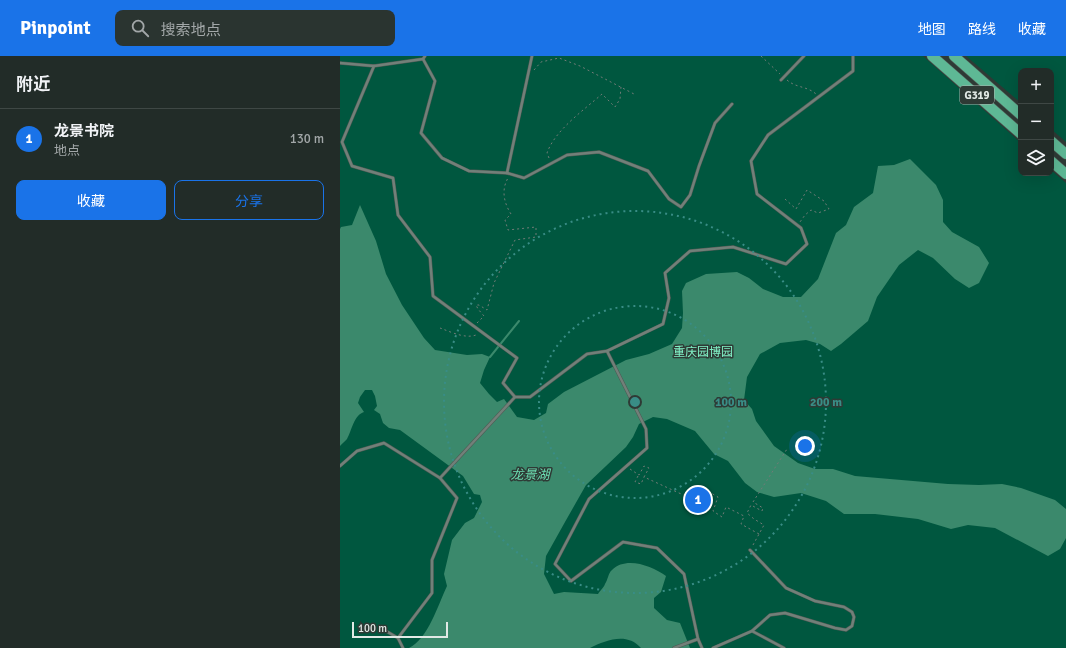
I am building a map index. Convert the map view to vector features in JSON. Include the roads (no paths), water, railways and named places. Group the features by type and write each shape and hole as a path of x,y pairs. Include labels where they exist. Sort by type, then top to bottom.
{"highway":[{"name":"G319","path":"932,56 1018,131"},
{"name":"G319","path":"954,56 1018,112"},
{"path":"1054,144 1066,154"},
{"path":"1054,164 1066,174"}],"lane":[{"path":"509,174 532,56"},
{"path":"781,80 804,56"},
{"path":"440,478 515,397 530,397 586,354 607,351 663,324 669,298 665,273 690,251 733,247 786,264 807,244 801,228 757,194 751,161 768,135 853,71 853,56"},
{"path":"340,63 374,66 424,58 435,81 421,132 442,158 469,171 509,174 524,178 567,155 599,152 648,171 670,199 681,207 690,195 715,123 732,104"},
{"path":"374,66 342,142 352,166 393,178 398,215 430,257 434,296 517,358 503,383 515,397"},
{"path":"607,351 646,429 648,448 588,499 555,564 571,581 623,542 657,548 684,574 698,639 702,648"},
{"path":"340,466 357,450 384,443 440,478 457,498 432,560 432,593 398,638"},
{"path":"713,648 752,631 770,615 785,612 834,628 846,630 852,626 854,617 852,612 844,607 815,601 786,588 750,550"},
{"path":"386,631 398,638 402,647"},
{"path":"752,631 784,648"},
{"path":"674,648 698,639"}],"water":[{"name":"龙景湖","path":"910,159 936,185 943,200 943,222 952,232 979,247 989,263 979,283 969,288 955,279 933,258 918,250 899,265 877,297 868,321 831,351 820,344 806,340 780,343 760,354 747,377 744,400 752,409 756,421 774,446 798,463 815,469 833,469 855,476 948,484 1002,484 1021,488 1055,500 1066,509 1066,538 1060,549 1048,556 995,528 968,525 951,529 918,519 875,514 844,514 826,501 801,493 774,497 757,492 745,483 728,461 714,454 695,431 667,419 653,417 639,424 626,447 586,485 546,556 544,574 554,594 564,592 598,594 607,581 611,571 618,566 632,563 639,564 660,572 666,576 661,592 654,598 654,608 667,620 680,623 690,648 641,648 629,640 616,639 603,642 590,648 409,648 416,644 422,637 432,621 447,586 444,574 452,540 465,523 474,518 482,502 480,495 474,494 463,476 400,430 389,428 383,423 380,414 374,410 377,406 372,390 365,390 360,397 358,403 364,412 358,416 347,439 340,446 340,229 341,227 352,225 360,205 376,241 386,274 402,305 424,338 435,350 467,355 482,354 490,357 480,383 497,402 504,399 517,417 534,420 546,413 548,404 564,392 626,360 649,354 672,344 682,328 682,291 686,283 706,274 737,272 749,278 763,289 783,297 801,297 818,279 836,233 846,225 854,207 873,193 878,166 894,165"}],"waterway":[{"path":"490,357 519,321"}],"place":[{"name":"龙景书院","path":"698,500"}],"park label":[{"name":"重庆园博园","path":"703,352"}]}
